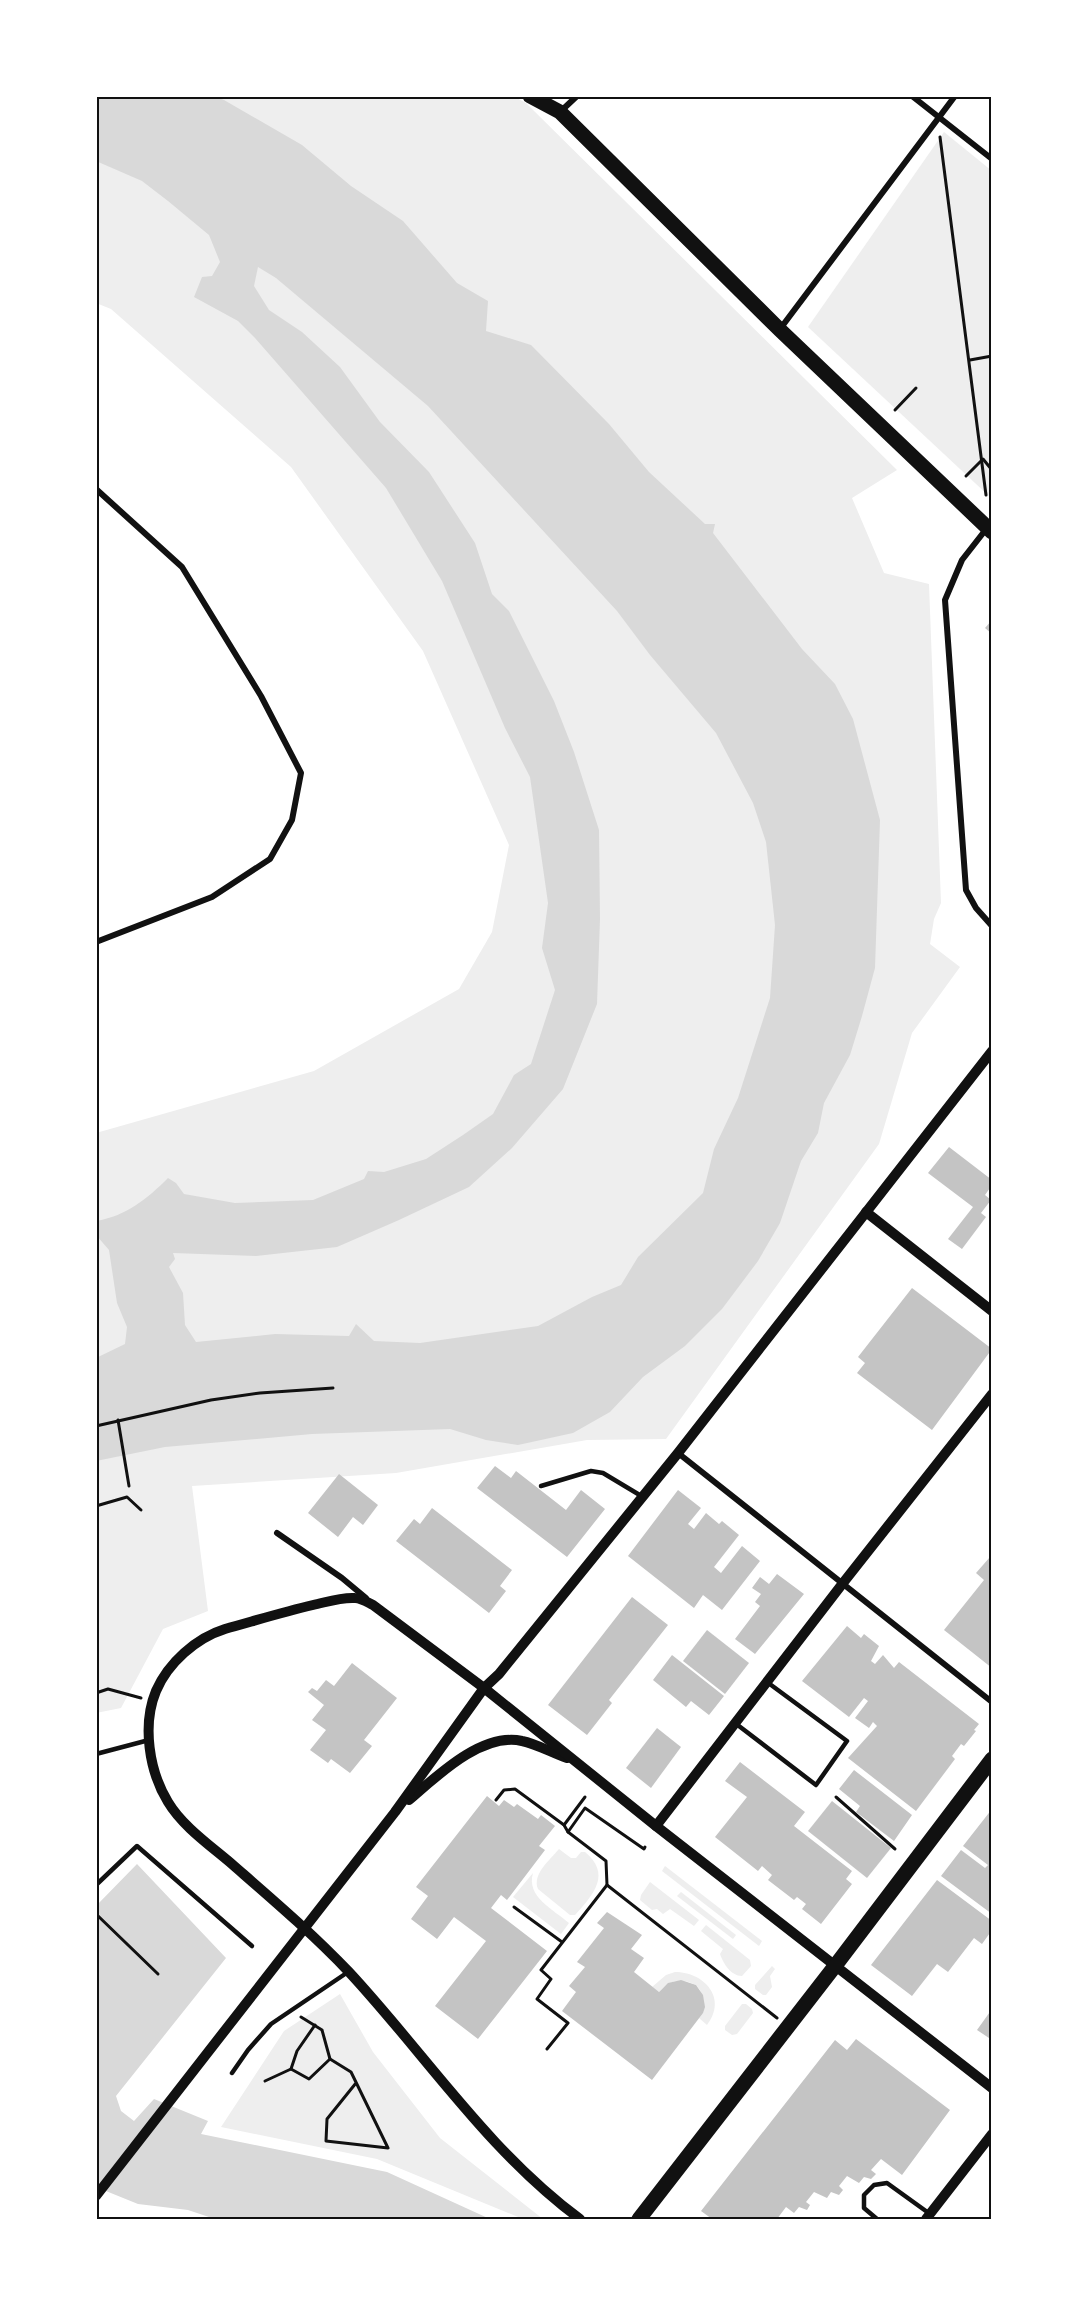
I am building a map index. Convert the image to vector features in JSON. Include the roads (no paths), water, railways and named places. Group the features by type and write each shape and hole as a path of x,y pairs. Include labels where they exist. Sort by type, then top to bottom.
{"main road":[{"path":"530,96 560,112 780,330 990,528"},
{"path":"639,2219 992,1759"}],"street":[{"path":"560,112 577,96"},
{"path":"912,96 992,159"},
{"path":"780,330 955,96"},
{"path":"96,489 182,567 261,696 301,773 292,820 270,860 212,897 96,942"},
{"path":"990,528 962,560 945,600 966,890 976,908 992,926"},
{"path":"96,2196 395,1812 484,1688 499,1674 643,1497 992,1051"},
{"path":"866,1212 992,1311"},
{"path":"656,1826 843,1582 992,1394"},
{"path":"678,1453 992,1702"},
{"path":"277,1533 342,1578 373,1605 484,1688 656,1826 992,2088"},
{"path":"373,1605 358,1598 338,1599 213,1633 197,1643 174,1663 162,1679 152,1701 149,1740 153,1768 168,1802 194,1832 264,1892 348,1971 483,2131 549,2195 580,2219"},
{"path":"395,1812 462,1757 485,1746 506,1740 523,1741 575,1761"},
{"path":"928,2217 992,2134"}],"lane":[{"path":"541,1486 591,1471 603,1473 643,1497"},
{"path":"735,1723 816,1785 847,1742 767,1682"},
{"path":"96,1754 149,1740"},
{"path":"96,1885 137,1846 252,1946"},
{"path":"232,2073 248,2050 271,2024 348,1971"},
{"path":"878,2219 864,2208 864,2195 874,2185 887,2183 928,2217"}]}
